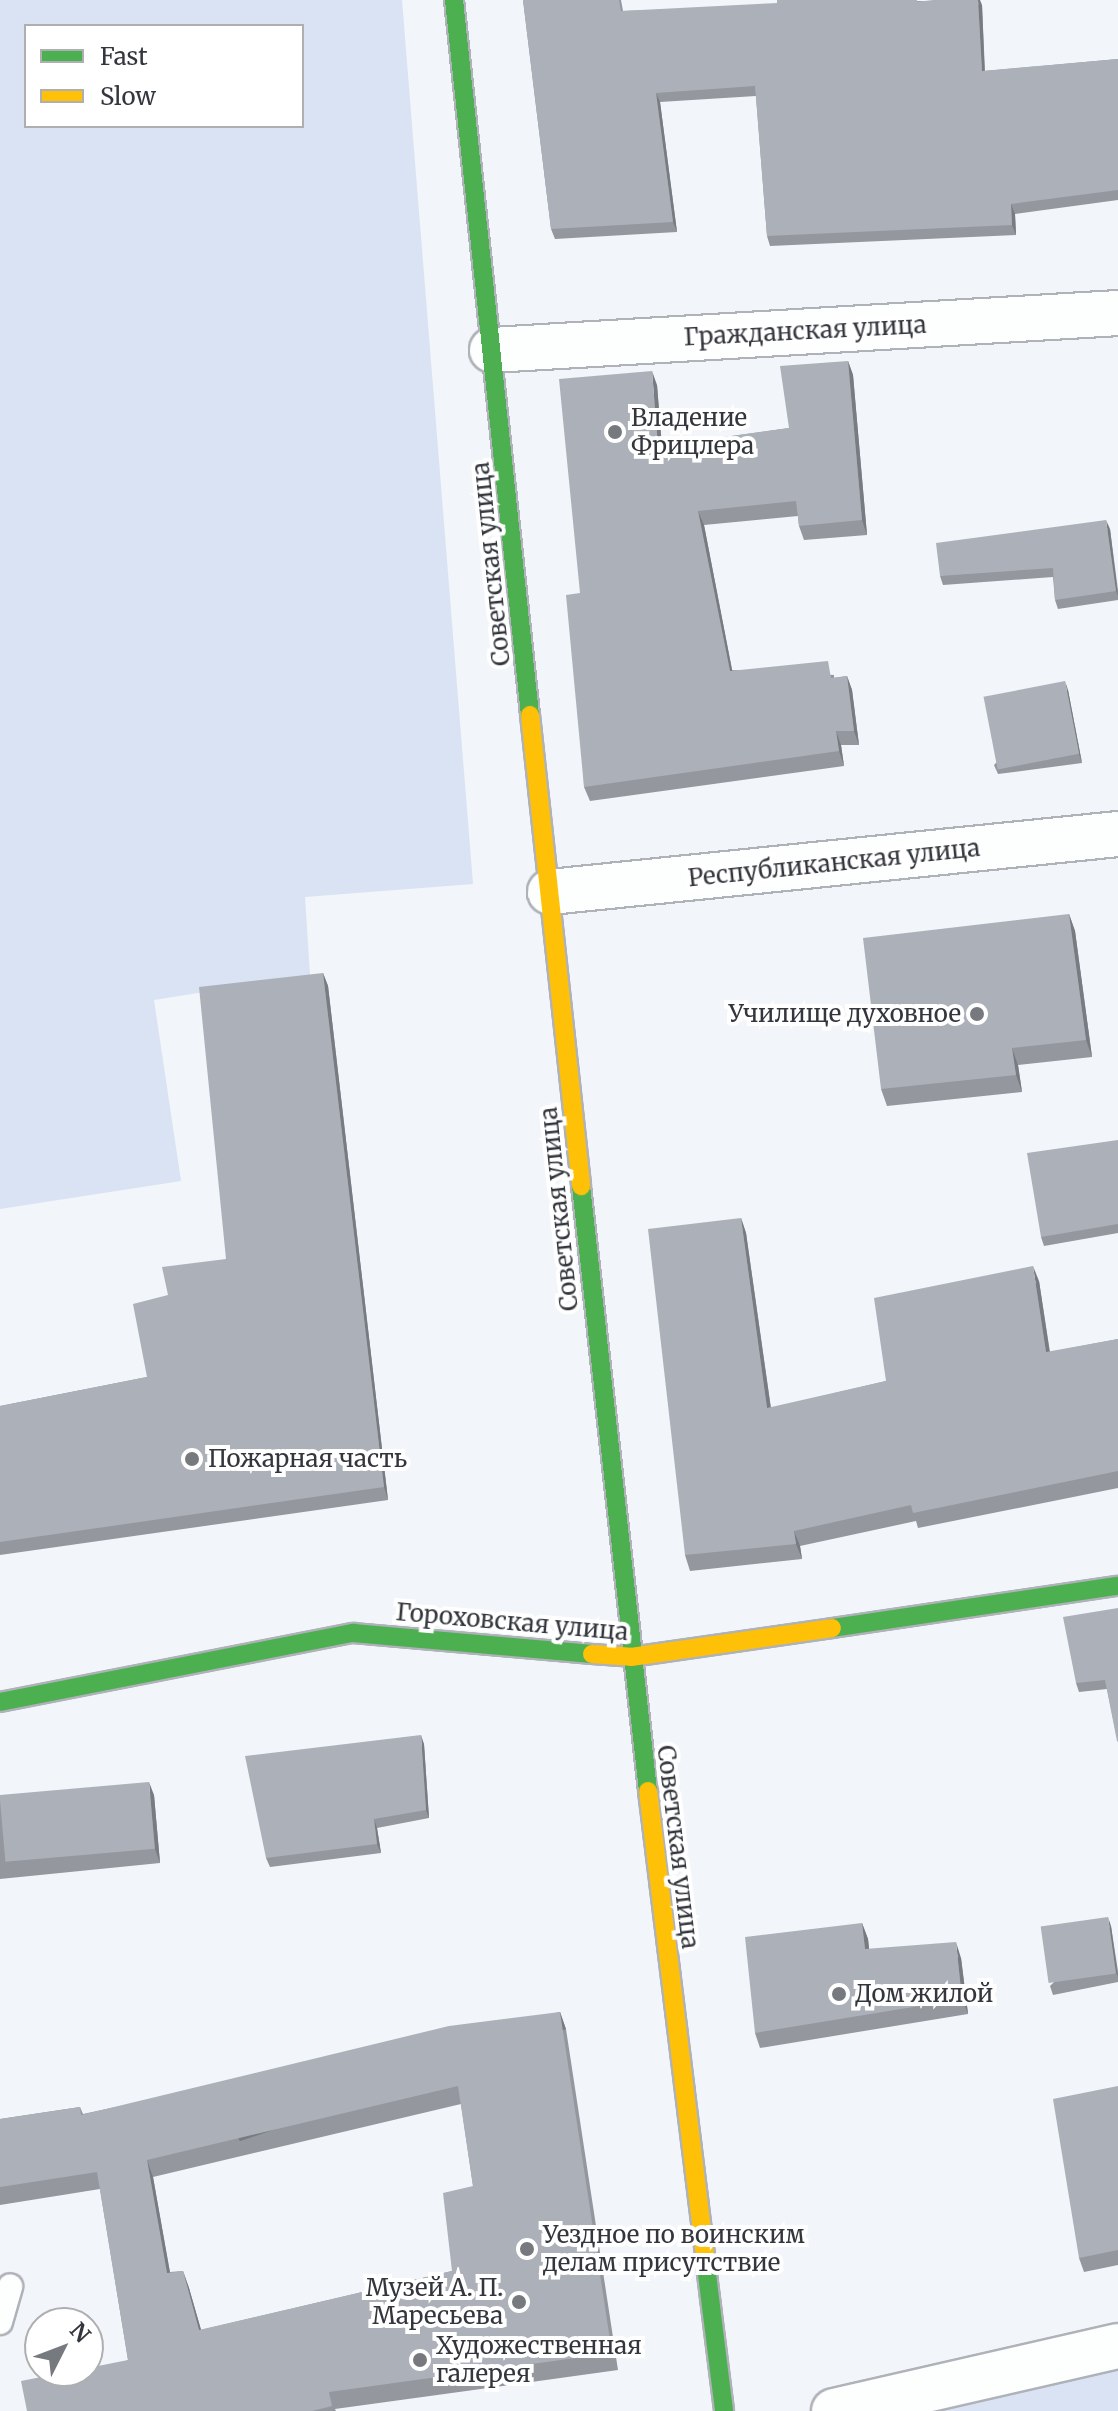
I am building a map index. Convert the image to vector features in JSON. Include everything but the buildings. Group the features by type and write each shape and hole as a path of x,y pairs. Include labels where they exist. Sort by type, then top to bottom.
{"street":[{"name":"Советская улица","path":"454,0 631,1657 724,2411"},
{"name":"Гражданская улица","path":"492,350 1118,313"},
{"name":"Республиканская улица","path":"550,892 1118,834"},
{"name":"Гороховская улица","path":"0,1702 353,1633 631,1657 1118,1586"},
{"path":"834,2411 1118,2346"}],"lane":[{"path":"0,2322 10,2286"}],"shaded area":[{"path":"0,0 402,0 473,884 305,897 310,975 154,1000 181,1181 0,1209"},
{"path":"1118,2352 1118,2411 837,2411"}],"traffic: fast":[{"path":"454,0 530,715"},
{"path":"581,1186 648,1791"},
{"path":"832,1628 1118,1586"},
{"path":"0,1702 353,1633 592,1654"},
{"path":"705,2258 724,2411"}],"traffic: slow":[{"path":"530,715 581,1186"},
{"path":"592,1654 631,1657 832,1628"},
{"path":"648,1791 705,2258"}],"place":[{"name":"Владение Фрицлера","path":"615,432"},
{"name":"Училище духовное","path":"977,1014"},
{"name":"Пожарная часть","path":"192,1459"},
{"name":"Дом жилой","path":"839,1994"},
{"name":"Уездное по воинским делам присутствие","path":"527,2249"},
{"name":"Музей А. П. Маресьева","path":"519,2302"},
{"name":"Художественная галерея","path":"420,2360"}]}
